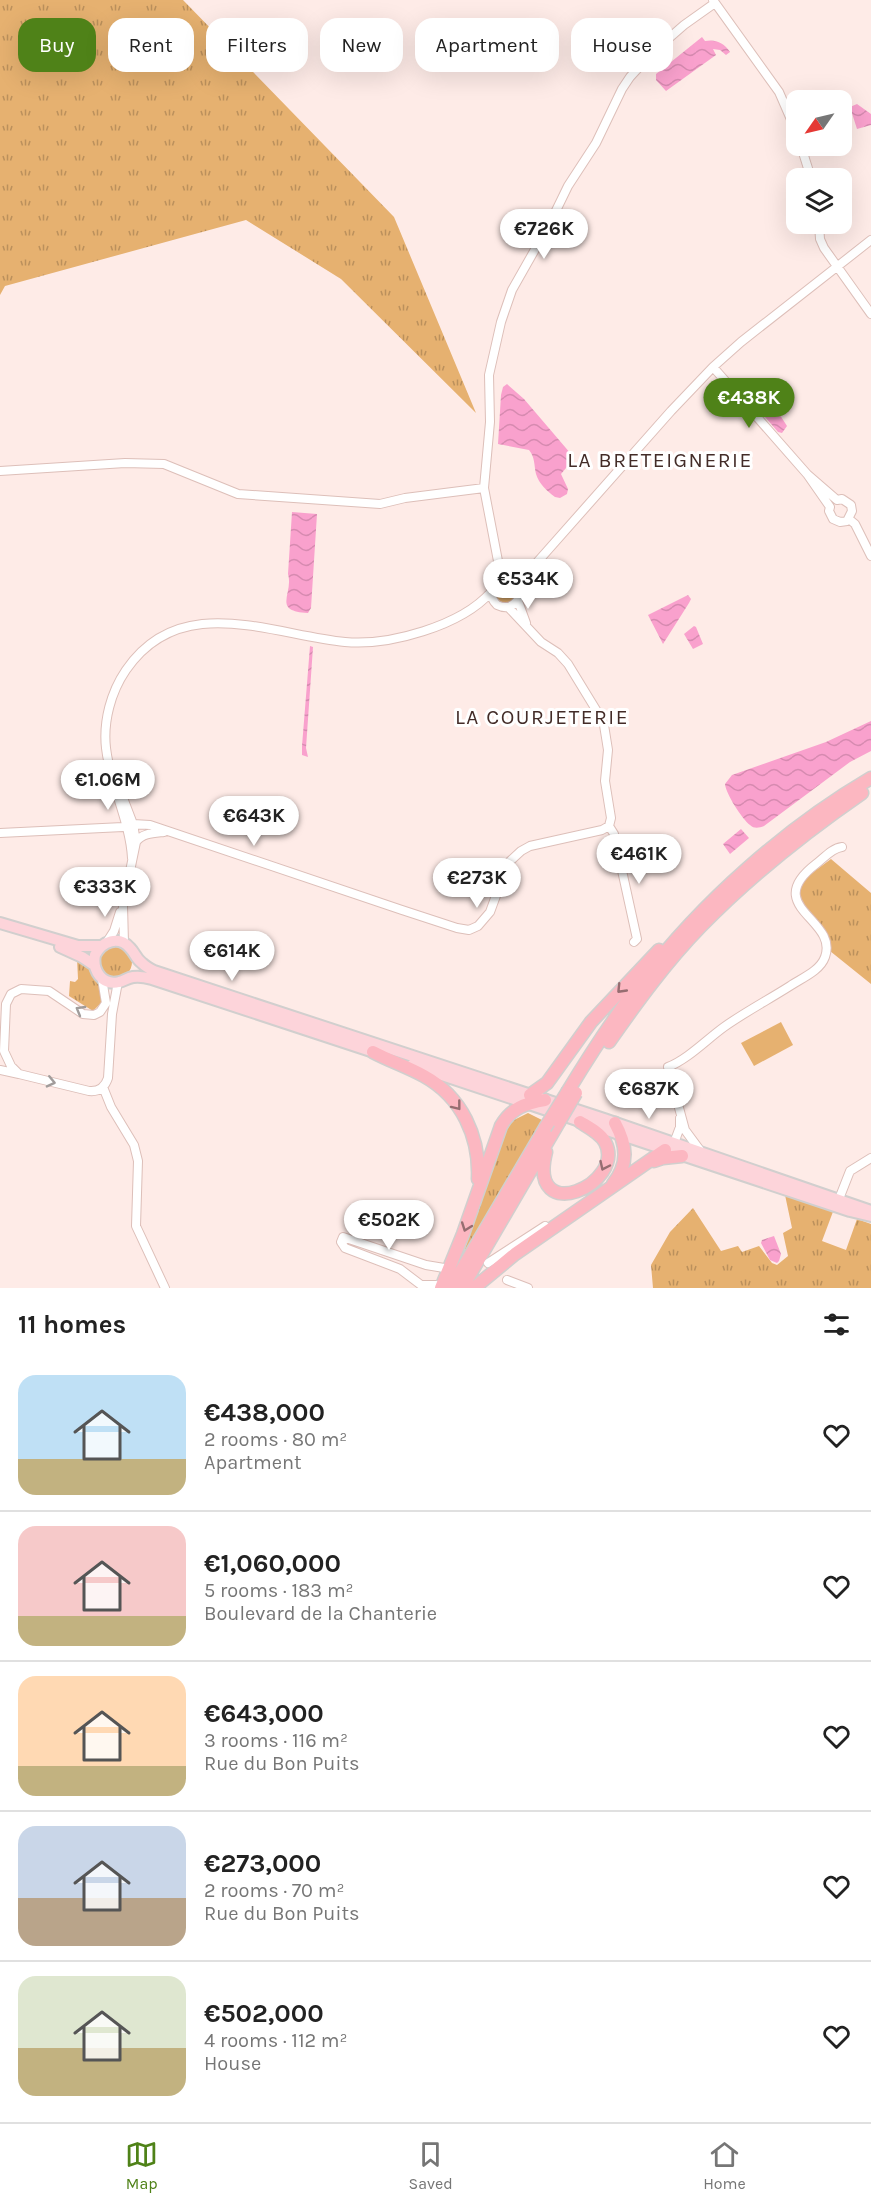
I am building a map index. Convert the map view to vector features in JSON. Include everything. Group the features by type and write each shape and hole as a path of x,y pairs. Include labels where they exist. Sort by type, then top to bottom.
{"highway":[{"path":"462,1288 601,1038 638,986 694,920 737,879 818,813 871,778"},
{"path":"572,1092 640,998 699,928 785,850 822,821 871,788"},
{"path":"437,1287 478,1194 501,1126 507,1116 547,1083 610,999 672,936 694,920"},
{"path":"373,1052 435,1083 461,1110 472,1131 479,1158 478,1194"},
{"path":"528,1099 545,1100"},
{"path":"549,1133 542,1168 546,1183 550,1188 565,1194 572,1194 597,1179 606,1165 608,1156 604,1140 580,1122"},
{"path":"609,1189 619,1177 624,1165 625,1148 615,1123"},
{"path":"451,1288 549,1133"},
{"path":"637,1170 675,1148"},
{"path":"474,1288 499,1265 637,1170 675,1148"}],"main road":[{"path":"0,923 78,946 103,945 115,941 124,943 140,962 154,971 373,1052 528,1099"},
{"path":"33,934 82,957 94,965 102,979 110,982 140,976 273,1015 528,1099 580,1122 622,1136 702,1153 871,1211"},
{"path":"94,965 95,955 103,945"},
{"path":"123,980 135,968 135,955"},
{"path":"545,1100 615,1123 675,1148 850,1212 871,1216"}],"street":[{"path":"521,592 520,587 505,579 498,561 484,488 490,422 489,375 501,322 512,290 568,186 596,143 622,89 630,78 652,53 714,1 779,92 786,108"},
{"path":"820,234 824,248 871,314"},
{"path":"509,608 518,601 532,568 713,367 741,342 871,240"},
{"path":"713,367 807,474 830,507 830,516 836,522 849,519 852,511 850,505 842,499 837,500 830,507"},
{"path":"0,471 125,463 164,464 238,494 380,504 405,498 484,488"},
{"path":"807,474 837,500"},
{"path":"849,519 855,524 871,556"},
{"path":"136,842 106,749 106,722 117,685 138,655 168,633 182,627 215,622 333,641 381,642 418,633 466,611 484,599 505,579 532,568"},
{"path":"491,592 491,597 497,605"},
{"path":"518,601 528,627"},
{"path":"466,611 497,605 509,608 541,642 568,663 598,713 604,726 608,750 605,781 611,818 609,826 614,834 633,914 638,939 634,942"},
{"path":"0,833 150,825 457,928 469,930 478,926 490,912 508,863 521,850 602,830 609,826"},
{"path":"129,826 132,858"},
{"path":"103,945 114,931 123,905 136,842 150,833 166,832"},
{"path":"702,1153 685,1130 668,1067 737,1018 810,973 822,963 827,949 826,940 800,908 796,896 797,886 804,873 835,849 842,847"},
{"path":"123,905 124,943"},
{"path":"0,1065 6,1056 6,1004 11,994 21,989 49,991 83,1014 94,1015 100,1012 106,1003 102,979"},
{"path":"0,1070 90,1091 103,1087 108,1078 112,1014 123,980"},
{"path":"6,1056 19,1074"},
{"path":"103,1087 111,1107 136,1151 138,1167 135,1226 165,1288"},
{"path":"675,1148 680,1117"},
{"path":"675,1148 684,1138 685,1130"},
{"path":"839,1199 850,1171 871,1158"},
{"path":"488,1263 549,1224 555,1226"},
{"path":"437,1287 413,1284 400,1269 345,1248 341,1242 343,1237 445,1271"},
{"path":"507,1280 528,1288"}],"green space":[{"path":"0,0 183,0 206,24 206,72 253,72 394,217 476,413 341,279 246,220 5,286 0,295"},
{"path":"506,583 513,586 516,593 513,600 506,603 499,600 496,593 499,586"},
{"path":"831,859 871,893 871,984 830,951 827,935 803,909 799,889 808,876"},
{"path":"115,945 127,950 132,962 127,974 115,979 103,974 98,962 103,950"},
{"path":"77,958 91,972 100,990 101,1003 93,1011 69,996 70,981 75,982 78,979"},
{"path":"781,1022 793,1045 754,1066 741,1043"},
{"path":"528,1113 542,1120 462,1257 506,1131 512,1121"},
{"path":"785,1195 834,1209 822,1241 846,1250 857,1219 871,1224 871,1288 653,1288 651,1265 670,1232 693,1208 721,1251 738,1246 742,1252 759,1246 772,1263 777,1265 788,1256 783,1233 792,1228"}],"water":[{"path":"702,37 705,41 719,42 730,52 726,55 720,50 713,49 716,55 666,91 656,80 656,74 673,72 673,60"},
{"path":"857,104 871,114 871,125 857,129 852,106"},
{"path":"752,378 756,378 787,426 782,433 778,432 741,389"},
{"path":"507,384 524,399 571,454 571,462 561,474 568,489 567,494 560,498 552,495 539,481 529,450 498,444 501,395 503,387"},
{"path":"292,512 317,514 311,608 308,613 290,609 286,600"},
{"path":"688,595 691,599 689,603 663,644 648,615"},
{"path":"694,626 703,644 693,649 684,634"},
{"path":"310,646 313,647 306,748 308,757 302,755 302,746"},
{"path":"871,721 871,751 850,762 764,826 757,828 752,826 728,794 725,784 732,775 826,742"},
{"path":"741,829 749,838 730,854 723,844"},
{"path":"774,1236 781,1254 777,1263 770,1260 761,1243 762,1240"}],"district":[{"name":"LA BRETEIGNERIE","path":"660,460"},
{"name":"LA COURJETERIE","path":"542,717"}]}
